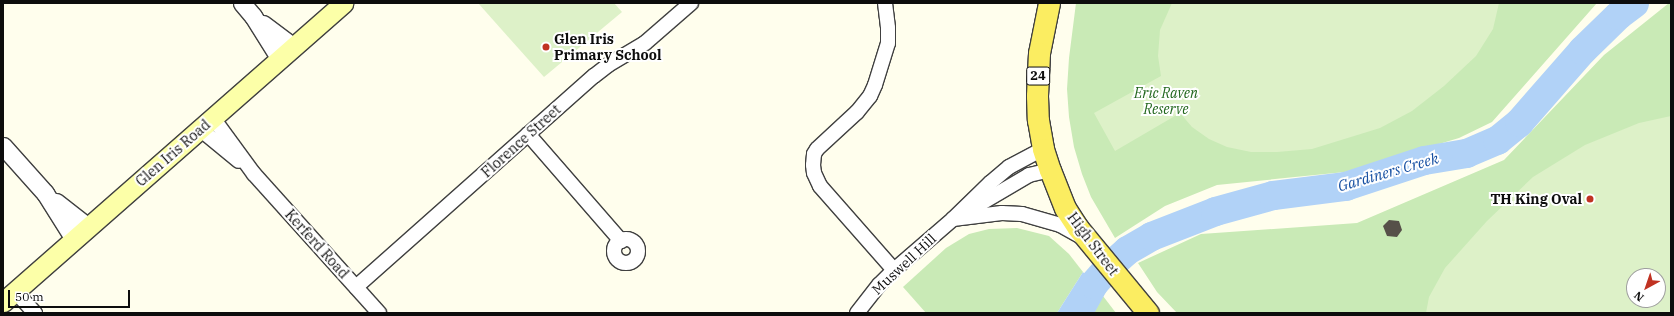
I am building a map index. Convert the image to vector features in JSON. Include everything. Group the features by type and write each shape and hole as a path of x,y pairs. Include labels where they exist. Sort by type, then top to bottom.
{"main road":[{"name":"Glen Iris Road","path":"9,297 343,3"},
{"name":"High Street","path":"1049,3 1038,72 1038,120 1043,149 1065,208 1091,246 1148,313"}],"street":[{"path":"242,3 286,53"},
{"name":"Florence Street","path":"356,287 594,76 608,65 645,43 691,3"},
{"path":"885,3 888,43 875,85 857,112 817,149 814,154 813,165 814,173 820,186 894,270"},
{"name":"Kerferd Road","path":"207,124 379,313"},
{"path":"528,134 621,240"},
{"path":"3,146 81,233"},
{"name":"Muswell Hill","path":"857,313 879,285 894,270 953,219 1009,167 1043,149"},
{"name":"Muswell Hill","path":"953,219 993,198 1029,175 1050,170"},
{"path":"953,219 1002,213 1022,214 1060,225 1074,231 1091,246"},
{"path":"9,297 35,313"}],"green space":[{"path":"478,3 614,3 622,12 544,77"},
{"name":"Eric Raven Reserve","path":"1076,3 1597,3 1492,122 1459,138 1345,172 1217,185 1165,206 1115,238 1091,197 1082,174 1074,147 1069,117 1067,89 1069,58"},
{"path":"1172,3 1499,3 1493,29 1476,56 1444,86 1412,111 1380,128 1312,149 1277,152 1251,152 1227,147 1209,139 1192,127 1180,113 1115,151 1094,113 1161,76 1158,56 1160,30"},
{"path":"1669,3 1671,3 1671,313 1177,313 1157,292 1138,263 1201,234 1357,223 1504,160 1604,55"},
{"name":"TH King Oval","path":"1671,116 1671,313 1426,313 1429,297 1445,268 1487,221 1533,177 1585,145 1639,123"},
{"path":"1017,228 1049,236 1069,254 1083,272 1057,313 926,313 903,287 946,248 969,234 989,229"},
{"path":"1103,296 1116,313 1094,313"}],"water":[{"path":"1083,272 1103,296 1094,313 1057,313"}],"building":[{"path":"1389,220 1399,221 1402,230 1397,237 1387,236 1383,226"}],"waterway":[{"name":"Gardiners Creek","path":"1077,313 1093,284 1107,268 1127,250 1151,236 1215,211 1273,195 1345,186 1424,160 1466,153 1497,140 1519,122 1582,50 1618,15 1634,3"}],"place":[{"name":"Glen Iris Primary School","path":"546,47"},
{"name":"TH King Oval","path":"1590,199"}]}
